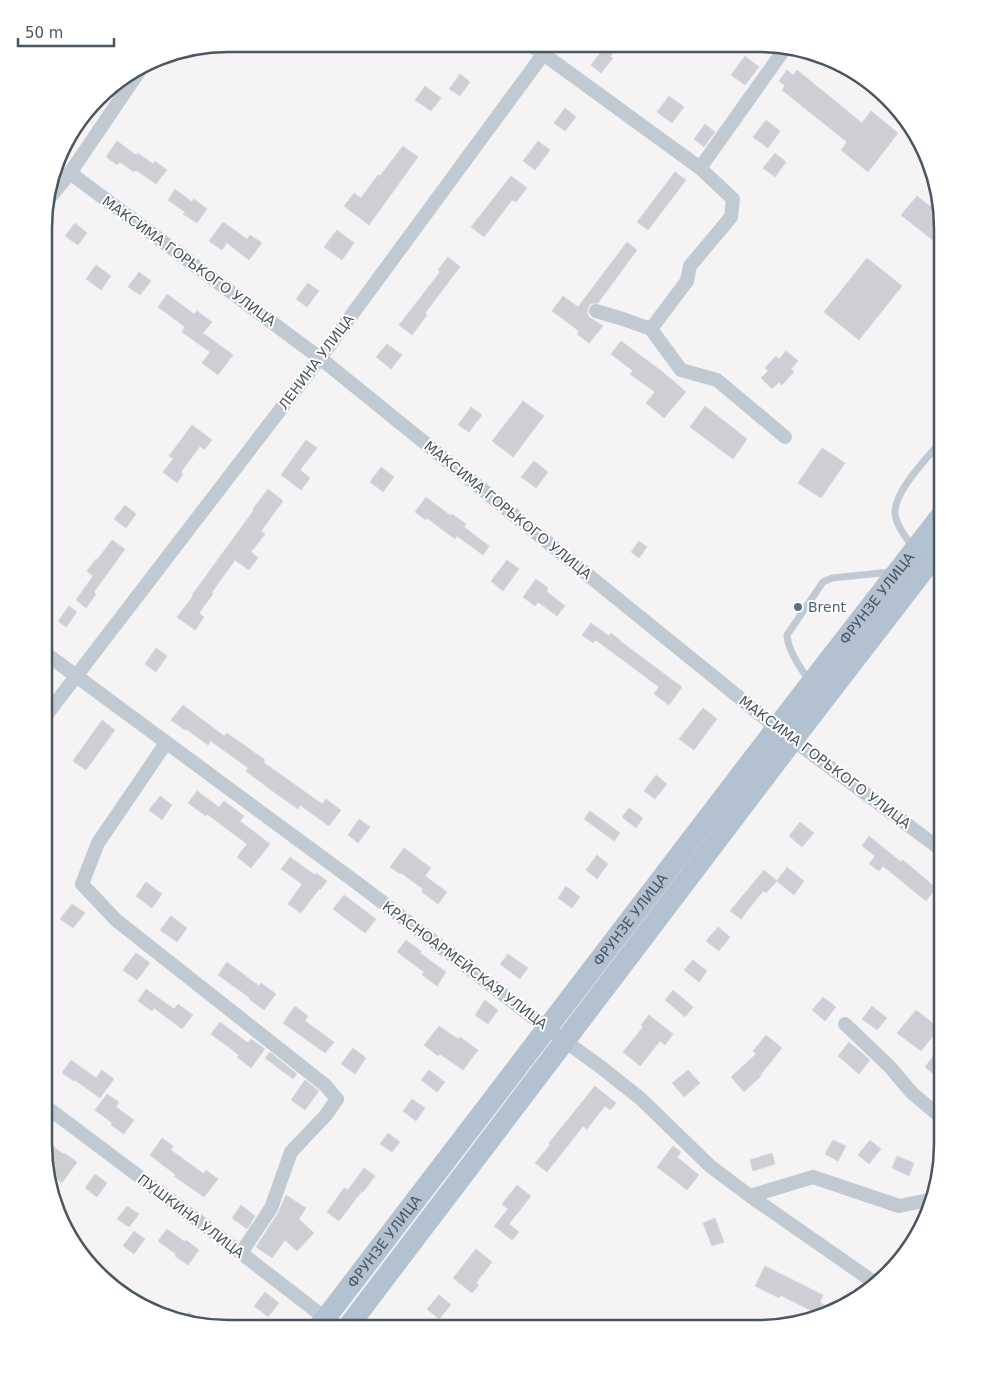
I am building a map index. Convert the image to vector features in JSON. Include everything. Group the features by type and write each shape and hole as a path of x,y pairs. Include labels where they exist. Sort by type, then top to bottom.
{"main road":[{"name":"ФРУНЗЕ УЛИЦА","path":"353,1320 565,1042 785,734 810,684 934,525"},
{"name":"ФРУНЗЕ УЛИЦА","path":"331,1320 547,1028 785,734 934,556"}],"street":[{"name":"ЛЕНИНА УЛИЦА","path":"52,708 320,358 545,52"},
{"path":"551,52 700,168 733,199 731,218 690,266 687,281 651,329"},
{"path":"700,168 781,54"},
{"path":"58,188 70,173 132,81"},
{"name":"МАКСИМА ГОРЬКОГО УЛИЦА","path":"70,173 320,358 785,734 934,844"},
{"path":"596,311 623,318 651,329 681,370 717,380 785,437"},
{"name":"КРАСНОАРМЕЙСКАЯ УЛИЦА","path":"52,658 361,886 565,1042 602,1068 641,1099 710,1166 870,1280"},
{"path":"166,742 98,843 82,884 116,920 325,1085 337,1100 326,1115 291,1152 271,1208 242,1253"},
{"path":"845,1024 890,1067 912,1093 934,1111"},
{"name":"ПУШКИНА УЛИЦА","path":"52,1111 242,1253 321,1320"},
{"path":"750,1196 814,1177 899,1206 925,1201"}],"lane":[{"path":"915,551 897,521 895,513 897,501 903,489 934,450"},
{"path":"810,684 791,650 787,634 823,582 832,578 899,571"}],"building":[{"path":"601,52 614,52 610,57 613,58 601,73 591,65"},
{"path":"745,56 759,67 745,85 731,75"},
{"path":"787,70 793,75 797,70 862,123 871,111 898,133 868,172 841,150 847,142 782,90 785,86 779,81"},
{"path":"460,74 470,82 460,96 449,89"},
{"path":"425,86 441,98 431,111 415,100"},
{"path":"669,96 684,107 672,123 657,112"},
{"path":"565,108 576,117 565,131 554,123"},
{"path":"766,120 780,131 768,148 753,137"},
{"path":"705,124 715,132 704,147 694,139"},
{"path":"117,141 136,155 138,153 153,164 155,161 167,170 156,184 136,170 134,172 120,162 117,165 106,157"},
{"path":"538,141 550,150 535,170 523,161"},
{"path":"403,146 418,157 369,225 344,206 354,193 361,198"},
{"path":"775,153 786,162 775,177 763,168"},
{"path":"675,172 686,180 648,230 637,222"},
{"path":"511,176 527,188 516,202 512,200 484,237 471,227"},
{"path":"175,189 192,202 194,199 207,209 197,223 183,214 185,212 168,200"},
{"path":"917,196 933,209 934,241 901,215"},
{"path":"223,222 247,239 250,235 262,243 249,260 227,243 222,250 209,241"},
{"path":"75,223 87,233 78,245 65,236"},
{"path":"337,230 354,243 342,260 324,247"},
{"path":"627,242 637,250 598,303 590,304 588,308 587,313 589,317 603,326 589,343 577,334 579,331 552,311 563,296 578,307"},
{"path":"448,257 460,267 425,313 427,315 412,335 399,325 440,272 438,270"},
{"path":"867,258 902,286 859,340 824,312"},
{"path":"96,265 111,276 101,290 86,279"},
{"path":"139,272 151,281 140,295 128,287"},
{"path":"308,283 319,291 307,307 296,299"},
{"path":"167,294 194,314 197,311 212,322 203,333 233,355 218,375 202,363 210,352 182,332 185,327 158,307"},
{"path":"621,341 686,392 664,418 646,403 655,392 630,374 633,371 611,354"},
{"path":"387,344 402,355 391,369 376,357"},
{"path":"786,351 798,361 791,369 794,372 782,385 779,382 772,389 761,378 768,371 765,368 776,356 779,359"},
{"path":"523,401 544,416 513,457 492,441"},
{"path":"705,406 747,439 733,459 690,427"},
{"path":"471,407 482,415 469,432 458,425"},
{"path":"192,425 212,440 204,450 200,446 181,472 183,474 177,483 163,472 173,459 169,456"},
{"path":"306,440 317,448 300,470 310,478 301,490 281,475"},
{"path":"822,448 845,463 821,498 798,483"},
{"path":"534,461 548,472 536,488 521,477"},
{"path":"381,467 394,477 383,492 370,482"},
{"path":"268,489 283,501 261,531 265,534 251,552 258,558 249,570 235,560 199,613 204,617 195,630 177,617"},
{"path":"426,497 451,516 452,514 466,524 464,527 489,546 483,555 457,536 455,539 427,518 426,520 415,512"},
{"path":"125,505 136,514 126,528 114,519"},
{"path":"112,540 125,549 94,592 96,594 86,608 76,600 93,576 87,571"},
{"path":"639,541 647,547 639,558 631,552"},
{"path":"507,560 519,569 503,591 491,581"},
{"path":"536,579 548,588 546,591 565,606 557,616 538,602 535,606 523,597"},
{"path":"69,606 77,612 66,627 58,621"},
{"path":"591,623 609,636 611,633 682,687 669,705 654,694 659,687 596,640 593,643 582,635"},
{"path":"156,648 167,656 156,672 145,664"},
{"path":"183,705 224,736 227,733 265,760 263,762 322,804 326,799 341,810 329,826 300,805 298,809 246,771 248,768 211,741 208,745 171,720"},
{"path":"703,708 717,719 694,750 679,739"},
{"path":"102,720 115,730 86,770 73,761"},
{"path":"656,775 667,784 655,799 644,791"},
{"path":"197,791 219,807 224,801 244,816 240,821 270,844 251,868 237,857 247,844 207,814 206,816 188,803"},
{"path":"160,796 172,805 162,820 149,810"},
{"path":"629,808 643,818 636,828 622,817"},
{"path":"590,811 620,833 614,841 584,819"},
{"path":"359,819 370,827 358,843 348,835"},
{"path":"800,822 814,833 802,847 789,836"},
{"path":"869,836 901,862 903,860 934,886 934,891 926,901 883,866 879,871 869,864 875,856 862,846"},
{"path":"404,848 431,868 425,876 447,892 438,904 422,892 423,889 390,867"},
{"path":"597,855 608,864 597,879 586,870"},
{"path":"290,857 327,881 301,913 288,904 302,884 281,869"},
{"path":"787,867 804,881 794,895 777,881"},
{"path":"764,870 777,881 766,893 763,891 741,919 730,911"},
{"path":"146,882 162,894 152,908 136,896"},
{"path":"566,886 580,897 572,908 558,898"},
{"path":"344,895 376,919 365,933 333,909"},
{"path":"72,904 85,913 73,928 60,919"},
{"path":"171,916 187,928 177,942 160,930"},
{"path":"718,927 730,937 719,951 706,941"},
{"path":"406,940 446,972 437,986 422,975 424,972 397,952"},
{"path":"136,953 150,963 137,980 123,970"},
{"path":"508,954 528,968 520,979 500,964"},
{"path":"693,960 707,971 699,982 684,970"},
{"path":"227,962 259,986 261,983 276,994 264,1010 218,975"},
{"path":"146,989 174,1009 178,1004 193,1015 182,1029 154,1008 152,1011 138,1001"},
{"path":"673,990 693,1007 685,1017 665,1000"},
{"path":"823,997 836,1007 825,1021 812,1010"},
{"path":"485,1000 498,1010 488,1024 475,1015"},
{"path":"295,1006 308,1016 305,1021 334,1042 325,1053 283,1023"},
{"path":"872,1006 887,1018 877,1030 862,1019"},
{"path":"916,1010 934,1024 934,1034 921,1051 897,1033"},
{"path":"649,1015 673,1034 665,1045 660,1041 640,1066 623,1052 643,1027 641,1025"},
{"path":"220,1022 248,1043 251,1039 265,1049 251,1068 237,1057 239,1055 211,1034"},
{"path":"439,1026 458,1039 460,1037 478,1050 463,1070 440,1054 438,1056 424,1045"},
{"path":"766,1035 782,1048 762,1075 744,1092 731,1077 756,1054 753,1051"},
{"path":"849,1042 870,1060 859,1074 838,1056"},
{"path":"353,1048 366,1058 355,1074 341,1064"},
{"path":"270,1052 297,1074 293,1079 265,1058"},
{"path":"934,1055 934,1075 925,1067"},
{"path":"71,1060 96,1078 102,1070 114,1079 100,1098 62,1073"},
{"path":"429,1070 445,1082 437,1092 421,1080"},
{"path":"688,1070 700,1083 684,1097 672,1083"},
{"path":"305,1080 319,1091 305,1110 291,1100"},
{"path":"595,1086 616,1103 610,1110 605,1106 587,1129 583,1126 547,1172 535,1163"},
{"path":"107,1094 119,1102 116,1107 134,1120 124,1134 95,1110"},
{"path":"412,1099 425,1108 416,1121 403,1111"},
{"path":"388,1133 400,1142 392,1152 380,1144"},
{"path":"162,1138 173,1146 171,1150 204,1174 206,1170 218,1179 204,1197 174,1176 176,1175 150,1155"},
{"path":"833,1140 846,1146 838,1161 825,1154"},
{"path":"870,1140 881,1149 869,1164 858,1155"},
{"path":"52,1146 77,1162 62,1183 56,1179 54,1167 56,1165 54,1163"},
{"path":"673,1146 681,1152 677,1157 699,1175 687,1190 657,1167"},
{"path":"772,1153 775,1164 753,1171 750,1160"},
{"path":"897,1156 914,1163 909,1176 892,1168"},
{"path":"364,1168 375,1176 339,1221 327,1212 344,1188 348,1190"},
{"path":"95,1174 107,1183 97,1197 85,1188"},
{"path":"517,1185 531,1196 509,1224 519,1232 512,1240 494,1226 508,1209 502,1204"},
{"path":"286,1195 306,1208 299,1219 314,1233 297,1251 285,1240 272,1258 256,1247 278,1213"},
{"path":"241,1205 255,1216 247,1229 232,1218"},
{"path":"127,1206 139,1214 129,1227 117,1219"},
{"path":"715,1218 724,1242 712,1246 703,1223"},
{"path":"167,1229 199,1250 188,1265 158,1241"},
{"path":"134,1231 145,1239 134,1254 123,1246"},
{"path":"476,1249 492,1262 476,1283 479,1285 472,1293 453,1278"},
{"path":"765,1266 823,1295 820,1302 826,1307 813,1312 780,1295 779,1298 755,1286"},
{"path":"265,1292 279,1303 268,1317 254,1306"},
{"path":"439,1295 451,1305 439,1319 427,1309"},
{"path":"189,1312 196,1317 194,1317 186,1315"}],"place":[{"name":"Brent","path":"798,607"}]}
